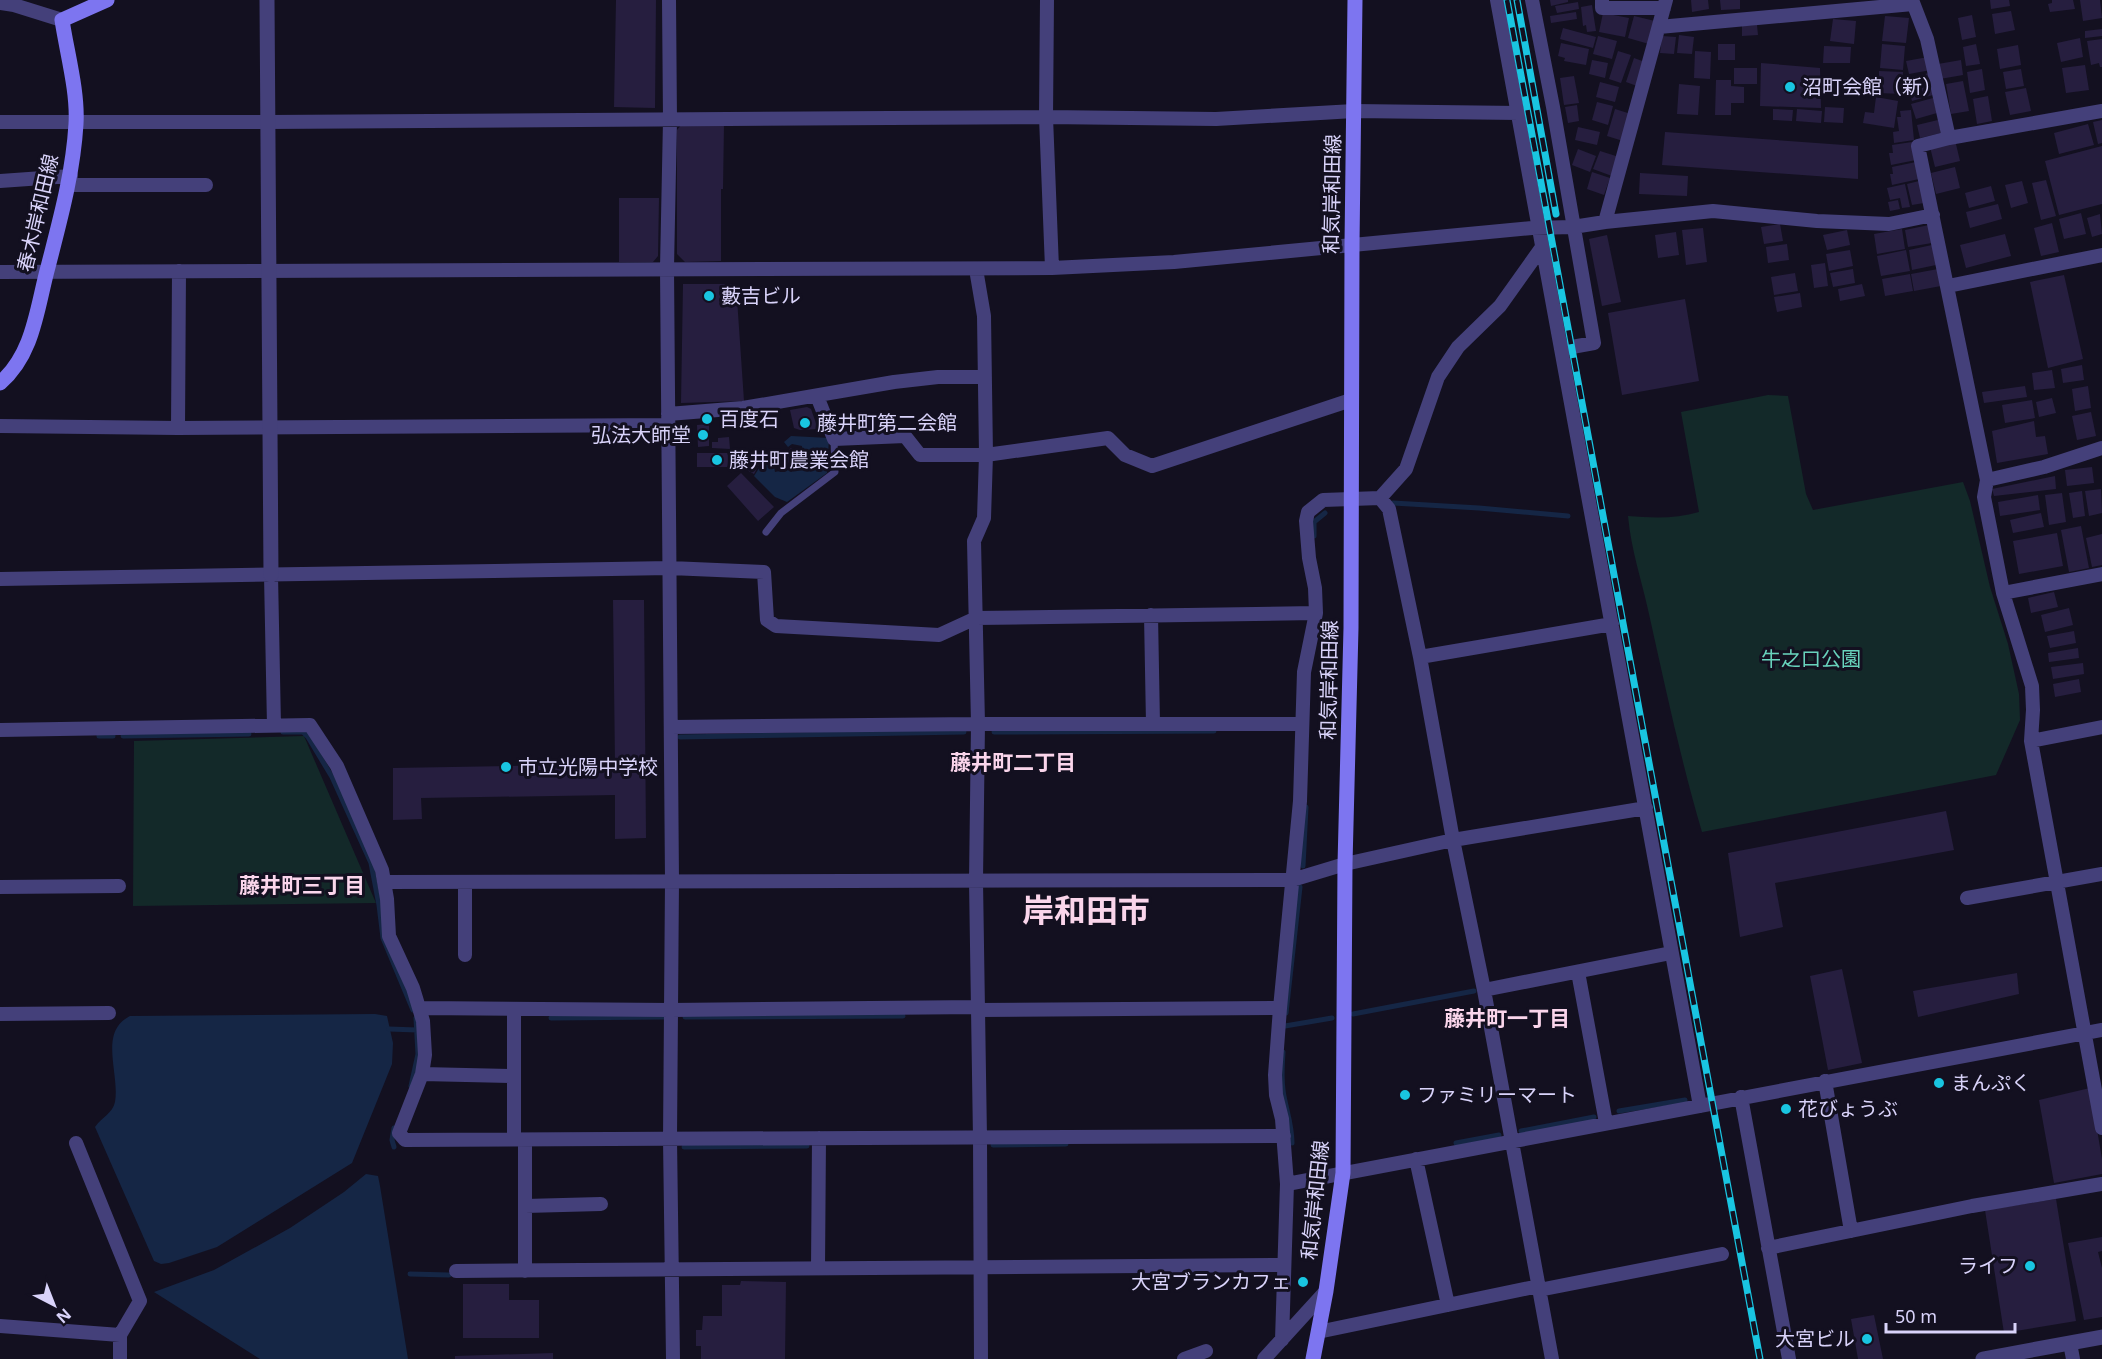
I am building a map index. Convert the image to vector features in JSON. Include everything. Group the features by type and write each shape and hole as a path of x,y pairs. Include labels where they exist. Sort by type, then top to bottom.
{"main road":[{"path":"62,20 107,0"},
{"name":"和気岸和田線","path":"1313,1359 1326,1291 1343,1173 1345,864 1351,628 1355,0"},
{"name":"春木岸和田線","path":"0,383 10,374 21,357 33,331 70,181 76,122 74,93 62,20"}],"street":[{"path":"267,0 274,726"},
{"path":"669,0 668,268 672,881 670,1139 673,1359"},
{"path":"1047,0 1046,117 1052,268"},
{"path":"1497,0 1700,1106"},
{"path":"1532,0 1553,106 1594,343 1561,349"},
{"path":"1602,0 1602,8 1665,4 1605,222"},
{"path":"9,2 62,20"},
{"path":"1659,27 1913,2 1927,39 1949,138"},
{"path":"0,122 1046,117 1216,119 1354,111 1519,113"},
{"path":"2102,111 1949,138 1918,146 1987,480 1984,497 2003,593 2032,686 2031,741 2102,1128"},
{"path":"0,181 206,184"},
{"path":"0,272 1052,268 1174,262 1352,244 1573,227 1713,211 1817,221 1889,224 1933,215"},
{"path":"1380,498 1406,469 1438,377 1458,347 1500,306 1542,247"},
{"path":"1948,286 2102,255"},
{"path":"976,269 984,316 986,455 984,518 974,541 978,724 976,881 981,1359"},
{"path":"178,428 179,271"},
{"path":"0,426 178,428 669,420 894,382 938,377 985,377"},
{"path":"817,396 834,439 905,436 920,455 986,455 1108,438 1125,455 1152,466 1352,400"},
{"path":"1987,480 2044,467 2102,448"},
{"path":"1282,1340 1287,1184 1282,1119 1276,1095 1280,1008 1300,801 1304,672 1317,613 1306,521 1308,512 1323,500 1380,498 1389,508 1420,657 1552,1359"},
{"path":"0,579 670,568 764,572 767,620 776,627 939,635 976,618 1317,613"},
{"path":"2003,593 2102,574"},
{"path":"1151,615 1153,724"},
{"path":"1420,657 1612,624"},
{"path":"671,728 978,724 1302,724"},
{"path":"0,730 310,725 337,766 381,870 389,936 413,988 423,1021 422,1074 399,1133 405,1140 1284,1136"},
{"path":"2031,741 2102,727"},
{"path":"384,882 1292,880 1345,864 1453,840 1647,808"},
{"path":"1967,898 2102,874"},
{"path":"465,882 465,955"},
{"path":"0,887 119,886"},
{"path":"1484,990 1671,953"},
{"path":"1578,972 1606,1123"},
{"path":"419,1008 671,1010 1280,1008"},
{"path":"514,1009 514,1076 525,1206 525,1270"},
{"path":"0,1014 109,1013"},
{"path":"1287,1184 2102,1030"},
{"path":"422,1074 514,1076"},
{"path":"1825,1081 1851,1231"},
{"path":"1741,1097 1789,1359"},
{"path":"818,1268 819,1138"},
{"path":"76,1143 140,1301 120,1335 120,1359"},
{"path":"1416,1159 1448,1305"},
{"path":"1768,1248 1972,1206 2102,1184"},
{"path":"525,1206 601,1204"},
{"path":"1318,1332 1448,1305 1722,1254"},
{"path":"456,1271 1283,1265"},
{"path":"1264,1359 1326,1291"},
{"path":"0,1326 120,1335"},
{"path":"1983,1359 2102,1337"},
{"path":"2070,1343 2073,1359"},
{"path":"1184,1359 1206,1350"}],"lane":[{"path":"766,532 781,513 835,472 834,439"}],"green space":[{"name":"牛之口公園","path":"1768,395 1788,396 1806,494 1813,510 1963,482 1970,501 1990,587 2008,644 2019,694 2020,720 1996,775 1702,832 1634,553 1628,516 1682,516 1699,512 1681,412"},
{"path":"304,736 376,903 133,906 134,741"}],"water":[{"path":"791,436 829,438 827,473 787,502 775,497 754,476 765,459 775,450 780,455 773,462 775,472 788,469 802,456 802,446 792,444 788,447 784,442"},
{"path":"375,1014 387,1016 393,1043 392,1064 352,1163 217,1247 169,1263 161,1264 154,1261 95,1127 112,1109 115,1102 112,1054 115,1032 120,1023 130,1016"},
{"path":"366,1174 378,1176 408,1359 260,1359 154,1292 214,1270 290,1228 344,1192"}],"building":[{"path":"616,0 656,0 655,108 614,107"},
{"path":"1550,0 1568,0 1568,2 1551,6"},
{"path":"1691,0 1708,0 1709,9 1692,12"},
{"path":"1720,0 1740,0 1740,9 1721,10"},
{"path":"1990,0 2009,0 2010,6 1991,9"},
{"path":"2052,0 2073,0 2075,9 2050,12 2048,4 2052,3"},
{"path":"2080,0 2100,0 2102,18 2083,21"},
{"path":"1578,2 1579,9 1557,13 1555,6"},
{"path":"1592,5 1596,31 1587,32 1586,25 1583,26 1581,7"},
{"path":"2011,11 2015,30 1995,34 1992,14"},
{"path":"1576,12 1577,19 1551,23 1550,16"},
{"path":"1603,13 1629,18 1625,37 1599,32"},
{"path":"1972,15 1976,37 1962,40 1958,18"},
{"path":"1634,16 1655,21 1649,44 1628,38"},
{"path":"1885,16 1909,18 1906,43 1882,41"},
{"path":"1833,19 1856,21 1854,44 1830,41"},
{"path":"1757,25 1758,35 1742,36 1742,26"},
{"path":"1563,28 1596,37 1593,48 1560,39"},
{"path":"2102,29 2102,36 2085,38 2085,31"},
{"path":"1679,35 1694,37 1692,54 1677,53"},
{"path":"1598,36 1617,41 1612,59 1593,54"},
{"path":"1662,36 1676,37 1674,54 1660,53"},
{"path":"2080,38 2083,57 2061,62 2057,43"},
{"path":"2102,39 2102,67 2099,63 2091,65 2087,41"},
{"path":"1561,43 1589,49 1586,65 1564,61 1565,58 1558,56"},
{"path":"1718,44 1735,44 1735,60 1718,60"},
{"path":"1882,44 1905,46 1903,70 1880,68"},
{"path":"1976,44 1980,64 1966,66 1963,47"},
{"path":"2018,45 2021,65 2000,69 1997,49"},
{"path":"1824,46 1851,47 1850,63 1823,63"},
{"path":"1618,51 1631,55 1621,83 1609,79"},
{"path":"1695,51 1711,52 1710,79 1694,78"},
{"path":"1928,57 1931,70 1909,74 1906,61"},
{"path":"1634,58 1645,62 1637,86 1626,82"},
{"path":"1592,60 1608,63 1605,78 1589,74"},
{"path":"1961,60 1963,75 1940,79 1938,64"},
{"name":"沼町会館（新）","path":"1761,63 1820,68 1821,108 1760,106"},
{"path":"2085,65 2089,90 2066,93 2062,68"},
{"path":"1734,68 1757,68 1757,84 1734,84"},
{"path":"1982,69 1985,90 1970,93 1967,72"},
{"path":"2021,69 2024,86 2006,89 2003,72"},
{"path":"1879,71 1903,72 1902,94 1879,93"},
{"path":"1929,73 1931,81 1910,87 1908,78"},
{"path":"1574,76 1579,103 1564,105 1560,78"},
{"path":"1716,80 1731,80 1731,86 1744,87 1744,103 1731,103 1731,115 1715,115"},
{"path":"1963,81 1969,111 1951,114 1946,84"},
{"path":"1600,82 1619,87 1615,102 1596,97"},
{"path":"1679,84 1700,86 1698,115 1677,114"},
{"path":"1930,84 1933,95 1912,101 1909,90"},
{"path":"2026,88 2031,111 2010,115 2005,92"},
{"path":"1988,96 1992,121 1977,124 1973,99"},
{"path":"1876,97 1898,101 1894,128 1863,123 1865,112 1874,113"},
{"path":"1933,98 1937,113 1916,119 1911,104"},
{"path":"1597,102 1613,106 1608,125 1592,120"},
{"path":"1577,105 1579,121 1568,123 1565,107"},
{"path":"1825,107 1844,108 1843,123 1824,122"},
{"path":"1615,109 1631,114 1623,141 1607,136"},
{"path":"1773,109 1793,110 1792,121 1773,120"},
{"path":"1797,109 1822,111 1821,123 1796,121"},
{"path":"1911,110 1914,140 1894,143 1893,132 1899,131 1897,117 1901,117 1900,111"},
{"path":"1938,120 1941,133 1920,138 1917,125"},
{"path":"2102,120 2102,143 2098,144 2093,122"},
{"path":"682,124 724,124 721,261 685,262 677,254 677,130"},
{"path":"2088,124 2094,145 2059,154 2054,133"},
{"path":"1578,127 1600,132 1597,145 1575,140"},
{"path":"1665,132 1858,146 1858,179 1662,165"},
{"path":"1955,140 1960,161 1935,167 1930,147"},
{"path":"1912,142 1916,160 1891,165 1889,153 1893,153 1892,145"},
{"path":"2102,146 2102,204 2059,215 2045,161"},
{"path":"1578,149 1596,156 1590,172 1572,165"},
{"path":"1600,151 1619,157 1612,176 1593,169"},
{"path":"1916,162 1919,179 1892,185 1890,174 1893,174 1892,167"},
{"path":"1955,167 1960,188 1936,194 1931,173"},
{"path":"1592,172 1610,178 1604,195 1587,189"},
{"path":"1640,173 1688,176 1687,196 1639,194"},
{"path":"2046,180 2056,216 2041,220 2032,183"},
{"path":"1919,181 1924,203 1912,205 1907,184"},
{"path":"2022,181 2028,203 2011,208 2005,185"},
{"path":"1905,184 1910,207 1902,208 1900,198 1890,200 1887,188"},
{"path":"1991,186 1995,201 1969,208 1965,193"},
{"path":"619,198 659,198 658,256 653,262 619,262"},
{"path":"1898,200 1900,209 1890,211 1888,202"},
{"path":"1998,204 2002,219 1970,228 1966,212"},
{"path":"2081,213 2086,234 2064,239 2059,219"},
{"path":"2100,214 2102,234 2092,237 2087,218"},
{"path":"2052,223 2059,252 2041,256 2034,228"},
{"path":"1780,224 1783,241 1764,244 1761,227"},
{"path":"1929,225 1932,243 1908,247 1905,230"},
{"path":"1703,228 1707,262 1686,265 1682,230"},
{"path":"1902,229 1905,249 1877,254 1874,234"},
{"path":"1847,230 1850,245 1827,250 1823,235"},
{"path":"1676,232 1679,255 1658,258 1655,235"},
{"path":"2005,234 2011,256 1966,268 1960,245"},
{"path":"1607,235 1621,302 1602,306 1589,239"},
{"path":"1787,244 1789,260 1768,263 1766,247"},
{"path":"1932,245 1936,265 1912,270 1909,250"},
{"path":"1850,250 1853,266 1829,271 1826,254"},
{"path":"1906,250 1910,271 1881,276 1877,256"},
{"path":"1825,263 1828,286 1814,288 1811,265"},
{"path":"1853,269 1855,283 1833,287 1830,273"},
{"path":"1938,269 1941,286 1914,291 1911,274"},
{"path":"1795,273 1798,291 1774,295 1771,277"},
{"path":"1910,274 1913,291 1885,296 1882,279"},
{"path":"2064,275 2083,359 2048,368 2030,282"},
{"path":"683,284 736,284 744,401 681,403"},
{"path":"1862,284 1865,296 1840,301 1838,289"},
{"path":"1800,293 1802,307 1777,312 1774,297"},
{"path":"1685,299 1699,381 1622,395 1608,313"},
{"path":"2082,365 2084,380 2063,383 2061,369"},
{"path":"2052,370 2055,388 2034,390 2032,373"},
{"path":"2025,386 2027,397 1984,403 1982,392"},
{"path":"2088,386 2091,408 2075,411 2072,389"},
{"path":"2052,398 2056,413 2039,417 2036,402"},
{"path":"2032,400 2035,418 2005,423 2002,405"},
{"name":"藤井町第二会館","path":"807,407 811,409 818,429 794,428 790,410"},
{"path":"2091,412 2096,436 2077,440 2072,416"},
{"path":"2034,421 2036,437 2045,436 2048,454 1997,463 1992,431"},
{"name":"弘法大師堂","path":"709,424 709,446 698,447 697,425"},
{"path":"729,437 730,449 712,448 712,442 718,442 718,438"},
{"path":"791,448 797,455 788,463 782,457"},
{"path":"754,452 763,457 754,474 745,469"},
{"name":"藤井町農業会館","path":"697,453 738,453 738,467 697,467"},
{"path":"2092,467 2094,483 2067,486 2065,470"},
{"path":"741,473 774,507 758,521 727,486"},
{"path":"2055,476 2056,489 1994,496 1992,489"},
{"path":"2101,489 2102,513 2089,516 2085,491"},
{"path":"2082,491 2085,516 2073,518 2069,493"},
{"path":"2062,493 2066,522 2049,525 2045,495"},
{"path":"2038,495 2040,510 2000,516 1998,502"},
{"path":"2041,513 2044,527 2013,533 2010,520"},
{"path":"2081,526 2089,568 2069,572 2061,530"},
{"path":"2057,533 2063,566 2019,574 2013,541"},
{"path":"2102,534 2102,565 2092,567 2086,538"},
{"path":"2054,592 2058,607 2031,613 2028,598"},
{"path":"613,600 644,600 646,838 615,839 615,795 421,798 422,819 393,820 393,768 615,764"},
{"path":"2069,608 2073,625 2045,632 2041,615"},
{"path":"2074,631 2076,643 2050,648 2047,636"},
{"path":"2078,648 2079,658 2049,662 2048,653"},
{"path":"2083,663 2084,674 2053,679 2051,667"},
{"path":"2079,679 2081,692 2055,697 2053,684"},
{"path":"1946,811 1954,850 1775,883 1783,927 1740,937 1728,853"},
{"path":"1842,969 1862,1063 1828,1070 1810,976"},
{"path":"2017,973 2019,994 1918,1017 1913,991"},
{"path":"2090,1088 2102,1159 2102,1174 2054,1183 2039,1100"},
{"name":"ライフ","path":"2056,1199 2076,1321 2004,1333 1985,1210"},
{"path":"2102,1237 2102,1251 2098,1252 2102,1268 2102,1317 2084,1320 2068,1243"},
{"path":"741,1281 786,1282 785,1359 701,1359 701,1346 696,1346 696,1330 702,1330 703,1316 722,1316 722,1285 740,1285"},
{"path":"463,1284 509,1284 509,1300 539,1300 539,1338 463,1338"},
{"name":"大宮ビル","path":"1874,1315 1883,1359 1858,1359 1851,1319"},
{"path":"553,1353 553,1359 455,1359 455,1356"}],"waterway":[{"path":"1393,503 1568,516"},
{"path":"1314,536 1314,522 1325,513"},
{"path":"994,732 1214,731"},
{"path":"283,732 303,732 332,777 371,863 383,938 413,1010"},
{"path":"680,737 964,732"},
{"path":"123,736 249,734"},
{"path":"99,736 113,736"},
{"path":"1303,866 1306,807"},
{"path":"1286,1013 1300,887"},
{"path":"1353,1014 1474,991"},
{"path":"685,1017 903,1016"},
{"path":"551,1018 664,1017"},
{"path":"411,1086 418,1054 416,1018"},
{"path":"1285,1026 1332,1018"},
{"path":"389,1029 417,1030"},
{"path":"1283,1052 1283,1089 1292,1143"},
{"path":"1619,1111 1685,1100"},
{"path":"1521,1131 1594,1117"},
{"path":"394,1128 392,1140 394,1147"},
{"path":"1456,1143 1499,1135"},
{"path":"993,1145 1066,1144"},
{"path":"684,1147 807,1146"},
{"path":"410,1274 449,1275"}],"railway":[{"path":"1507,0 1760,1359"},
{"path":"1517,0 1556,214"}],"place":[{"name":"沼町会館（新）","path":"1790,87"},
{"name":"藪吉ビル","path":"709,296"},
{"name":"百度石","path":"707,419"},
{"name":"藤井町第二会館","path":"805,423"},
{"name":"弘法大師堂","path":"703,435"},
{"name":"藤井町農業会館","path":"717,460"},
{"name":"市立光陽中学校","path":"506,767"},
{"name":"まんぷく","path":"1939,1083"},
{"name":"ファミリーマート","path":"1405,1095"},
{"name":"花びょうぶ","path":"1786,1109"},
{"name":"ライフ","path":"2030,1266"},
{"name":"大宮ブランカフェ","path":"1303,1282"},
{"name":"大宮ビル","path":"1867,1339"}],"district":[{"name":"藤井町二丁目","path":"1013,763"},
{"name":"藤井町三丁目","path":"302,886"},
{"name":"岸和田市","path":"1086,911"},
{"name":"藤井町一丁目","path":"1507,1019"}]}
